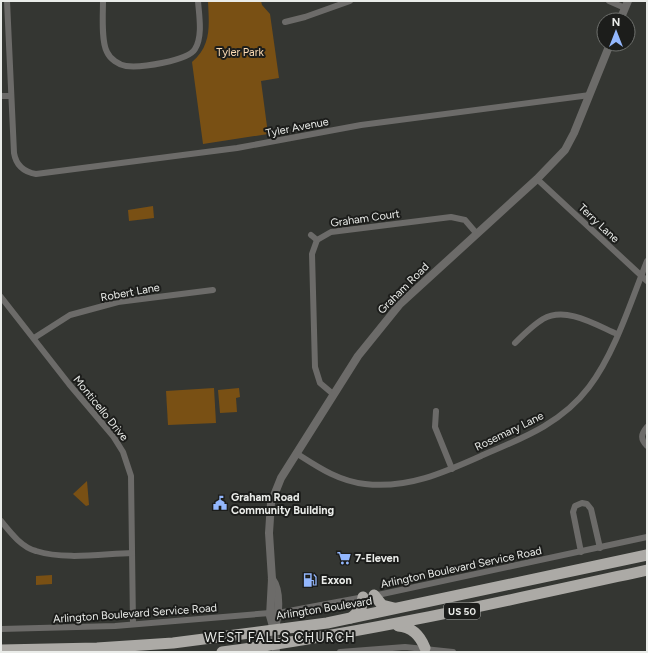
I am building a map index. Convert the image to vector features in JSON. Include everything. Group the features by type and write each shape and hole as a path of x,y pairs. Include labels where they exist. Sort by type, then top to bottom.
{"highway":[{"name":"Arlington Boulevard","path":"1,650 98,648 173,643 274,630 350,618 400,608 647,555"},
{"name":"US 50","path":"222,652 276,649 647,570"},
{"path":"350,618 361,609 368,596 382,605 400,608"},
{"path":"387,626 410,629 419,636 425,648"}],"street":[{"path":"1,96 11,96 7,1"},
{"path":"102,1 107,52 115,61 126,66 177,60 192,54 198,43 199,36 198,1"},
{"path":"285,22 305,18 350,1"},
{"path":"609,1 626,4"},
{"name":"Graham Road","path":"276,649 269,533 271,503 281,478 361,351 400,304 537,179 565,150 590,95 607,52"},
{"name":"Tyler Avenue","path":"11,96 15,159 22,168 31,173 46,174 238,148 361,125 590,95"},
{"name":"Terry Lane","path":"537,179 647,281"},
{"name":"Graham Court","path":"317,240 331,232 451,217 465,220 477,234"},
{"path":"311,235 317,240 312,254 315,367 320,383 333,394"},
{"name":"Rosemary Lane","path":"296,454 333,476 364,484 397,485 415,482 452,469 533,434 561,416 577,401 592,382 606,359 647,261"},
{"name":"Robert Lane","path":"34,338 70,316 118,302 213,290"},
{"name":"Monticello Drive","path":"1,297 69,384 113,436 123,452 131,476 133,624"},
{"path":"515,342 541,320 560,314 576,317 617,334"},
{"path":"436,411 435,427 452,469"},
{"path":"647,427 642,435 642,440 647,446"},
{"path":"582,552 573,512 575,506 582,503 587,504 592,509 600,548"},
{"path":"1,521 13,536 34,551 58,555 132,553"},
{"name":"Arlington Boulevard Service Road","path":"1,629 133,624 274,613 368,596 582,552 647,537"},
{"path":"340,652 385,647 425,648 451,652"}],"green space":[{"name":"Tyler Park","path":"208,1 261,1 262,5 270,14 279,78 261,81 268,134 203,144 192,62 203,49 206,42 209,26"},
{"path":"153,206 154,218 129,221 128,210"},
{"path":"214,388 216,423 168,425 166,391"},
{"path":"239,388 240,397 236,398 237,412 220,413 218,390"},
{"path":"87,481 89,505 86,506 73,494"},
{"path":"52,575 52,584 36,585 36,576"}],"place":[{"name":"Graham Road Community Building","path":"220,503"},
{"name":"7-Eleven","path":"344,558"},
{"name":"Exxon","path":"310,580"}],"district":[{"name":"WEST FALLS CHURCH","path":"280,637"}]}
